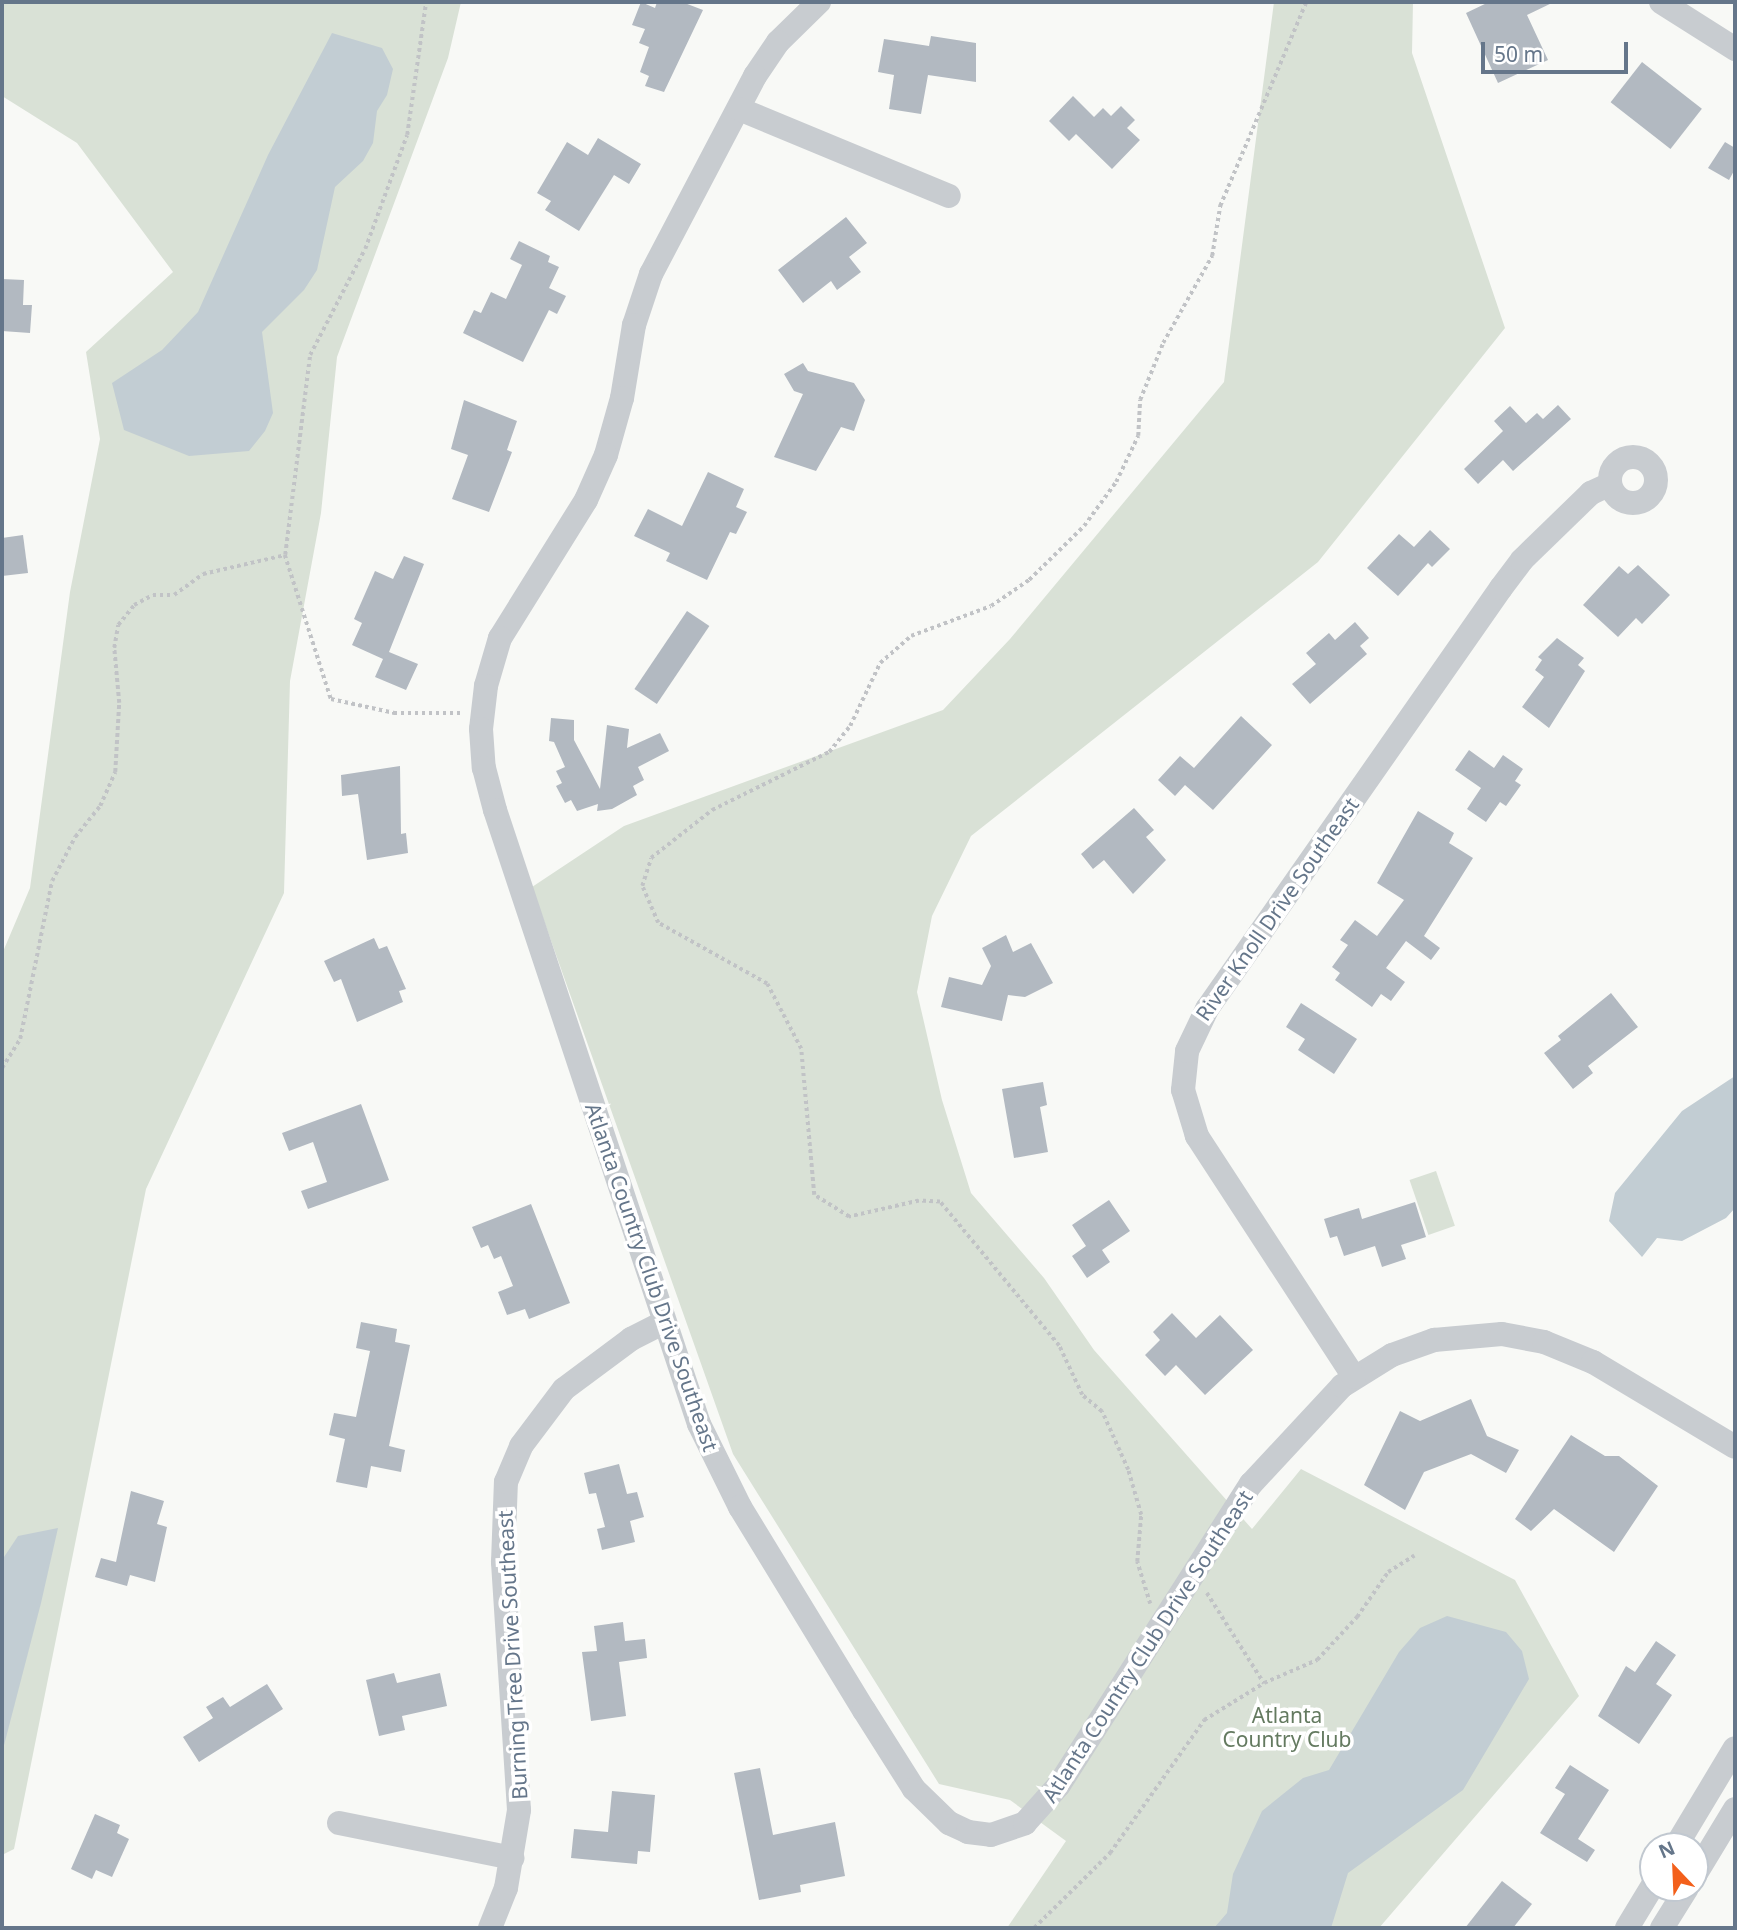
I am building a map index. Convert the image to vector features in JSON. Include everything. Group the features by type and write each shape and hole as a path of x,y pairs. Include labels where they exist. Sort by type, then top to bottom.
{"street":[{"name":"Atlanta Country Club Drive Southeast","path":"819,2 778,43 739,108 650,274 634,326 622,398 606,455 586,500 500,638 482,713 488,787 664,1322 713,1457 781,1576 914,1789 949,1823 979,1834 1015,1829 1044,1808 1245,1492 1330,1396 1354,1377 1392,1355 1434,1340 1477,1334 1526,1337 1593,1362 1735,1447"},
{"path":"1661,2 1735,50"},
{"path":"739,108 949,196"},
{"name":"River Knoll Drive Southeast","path":"1354,1377 1197,1136 1184,1090 1187,1051 1207,1009 1501,588 1522,560 1591,493 1610,484"},
{"name":"Burning Tree Drive Southeast","path":"490,1928 513,1858 519,1810 503,1562 506,1482 521,1446 564,1389 631,1339 664,1322"},
{"path":"1684,1832 1735,1748"},
{"path":"1709,1852 1735,1810"},
{"path":"339,1823 513,1858"},
{"path":"1627,1928 1643,1902"},
{"path":"1662,1928 1678,1902"}],"path":[{"path":"426,2 407,135 365,249 310,355 285,555 331,699 394,713 482,713"},
{"path":"1156,1609 1148,1603 1137,1562 1141,1515 1128,1470 1102,1412 1083,1395 1059,1346 940,1202 919,1201 849,1217 814,1195 801,1049 766,984 658,923 642,886 652,858 712,810 829,752 850,726 880,663 912,636 991,606 1029,580 1084,526 1116,482 1138,436 1145,389 1163,343 1212,256 1220,206 1306,2"},
{"path":"2,1068 20,1039 51,881 75,836 100,806 115,772 119,703 114,648 118,625 134,605 153,595 174,595 203,574 285,555"},
{"path":"1034,1928 1110,1853 1204,1720 1264,1683 1317,1660 1357,1616 1388,1572 1413,1556"},
{"path":"1198,1588 1212,1597 1264,1683"}],"green space":[{"path":"2,2 461,2 448,58 337,357 321,513 290,681 284,893 146,1189 14,1849 2,1855 2,954 30,888 70,592 100,439 86,352 173,272 77,143 2,96"},
{"name":"Atlanta Country Club","path":"1274,2 1413,2 1412,53 1505,328 1318,562 971,836 932,916 917,992 942,1100 971,1193 1044,1278 1094,1350 1252,1529 1301,1469 1515,1580 1579,1696 1379,1928 1007,1928 1066,1841 1010,1800 939,1784 733,1454 532,887 624,826 943,710 1010,639 1224,382"},
{"path":"1436,1171 1455,1226 1428,1235 1410,1180"}],"shaded area":[{"path":"332,33 382,48 393,69 387,95 377,111 373,143 363,161 335,187 317,270 304,290 262,332 273,413 265,431 249,451 189,456 124,430 112,383 162,350 198,312 268,155"},
{"path":"1735,1076 1735,1208 1726,1218 1682,1241 1657,1238 1642,1257 1609,1221 1615,1193 1682,1111"},
{"path":"58,1528 2,1753 2,1560 18,1536"},
{"path":"1447,1616 1506,1632 1522,1651 1529,1679 1463,1790 1348,1873 1331,1928 1214,1928 1227,1913 1233,1874 1262,1811 1303,1778 1329,1770 1399,1652 1420,1628"}],"building":[{"path":"641,2 655,8 657,2 682,2 703,10 664,92 645,86 649,76 640,72 649,47 639,43 645,29 632,25"},
{"path":"1489,2 1554,2 1527,15 1548,60 1498,83 1466,13"},
{"path":"931,36 976,43 976,82 928,75 921,114 889,109 894,75 878,72 884,39 929,46"},
{"path":"1642,62 1702,109 1670,149 1611,102"},
{"path":"1073,96 1094,117 1103,108 1111,116 1121,106 1135,120 1127,128 1140,140 1112,169 1076,134 1069,141 1049,121"},
{"path":"598,138 641,164 629,184 614,175 579,231 545,210 551,201 537,193 567,142 588,155"},
{"path":"1725,142 1735,148 1735,169 1729,180 1708,168"},
{"path":"846,217 867,243 849,257 861,272 837,290 831,281 803,303 778,270"},
{"path":"519,241 550,256 548,262 559,267 549,288 566,296 557,314 549,310 523,362 463,333 474,310 481,313 491,292 506,299 522,265 510,259"},
{"path":"2,279 24,280 23,305 32,305 30,333 2,331"},
{"path":"803,363 808,371 854,383 865,400 854,431 841,427 816,471 774,457 803,394 794,391 784,374"},
{"path":"464,400 517,421 507,450 512,452 489,512 452,499 468,455 451,449"},
{"path":"1558,405 1571,419 1513,471 1503,460 1478,484 1464,469 1503,431 1494,421 1510,406 1526,423 1537,413 1543,419"},
{"path":"708,472 744,489 736,507 747,512 736,534 730,532 707,580 666,561 670,553 634,536 648,509 682,526"},
{"path":"1430,530 1450,549 1432,567 1428,563 1398,596 1367,568 1399,534 1414,547"},
{"path":"23,535 28,573 2,576 2,538"},
{"path":"404,556 424,564 389,652 418,664 406,690 375,677 383,659 352,645 362,623 354,619 375,571 393,579"},
{"path":"1638,565 1670,595 1642,624 1636,618 1618,637 1583,605 1619,566 1628,574"},
{"path":"687,611 709,626 657,704 634,689"},
{"path":"1355,622 1369,638 1360,646 1367,654 1310,704 1292,684 1316,664 1306,653 1329,633 1335,640"},
{"path":"1557,638 1584,658 1578,665 1585,671 1549,728 1522,707 1544,677 1535,670 1542,660 1538,657"},
{"path":"1241,716 1272,745 1213,810 1185,785 1175,796 1158,780 1180,756 1194,768"},
{"path":"551,718 574,720 574,740 600,789 607,725 629,729 627,748 660,733 669,751 638,767 644,780 633,786 637,795 612,809 597,811 598,804 577,811 571,800 565,803 556,786 562,783 556,771 565,767 554,742 549,741"},
{"path":"1469,750 1494,768 1503,755 1523,769 1515,781 1521,785 1506,806 1500,802 1486,822 1467,809 1481,788 1455,770"},
{"path":"400,766 401,834 406,833 408,853 367,860 358,794 342,796 341,775"},
{"path":"1134,808 1154,830 1146,837 1166,860 1133,894 1104,860 1093,869 1081,854"},
{"path":"1418,811 1454,833 1449,843 1473,858 1424,936 1440,948 1431,960 1406,941 1386,968 1405,982 1391,1001 1381,994 1372,1007 1335,980 1340,973 1332,967 1348,945 1340,940 1355,920 1377,936 1404,900 1377,883"},
{"path":"1006,935 1013,952 1031,943 1053,983 1025,997 1008,995 1002,1021 941,1007 949,977 982,985 991,966 982,948"},
{"path":"374,938 379,949 387,946 406,989 399,991 403,1002 357,1022 341,979 334,982 324,961"},
{"path":"1611,993 1638,1027 1588,1066 1593,1073 1573,1089 1544,1053 1561,1040 1558,1036"},
{"path":"1301,1003 1357,1039 1334,1074 1298,1050 1305,1039 1286,1027"},
{"path":"1043,1082 1047,1105 1040,1107 1048,1152 1014,1158 1002,1089"},
{"path":"361,1104 389,1180 308,1209 301,1191 327,1182 313,1142 289,1151 282,1133"},
{"path":"1109,1200 1130,1231 1102,1250 1110,1262 1087,1278 1072,1256 1086,1246 1072,1225"},
{"path":"1415,1202 1426,1237 1401,1245 1406,1259 1382,1267 1375,1246 1344,1256 1337,1236 1330,1238 1324,1219 1359,1208 1362,1219"},
{"path":"531,1204 570,1303 529,1319 525,1309 507,1315 498,1292 513,1286 501,1256 494,1259 488,1245 481,1248 472,1227"},
{"path":"1172,1313 1196,1338 1220,1315 1253,1350 1205,1395 1176,1365 1165,1376 1145,1355 1160,1340 1153,1332"},
{"path":"361,1322 397,1329 395,1342 410,1345 389,1446 405,1450 401,1472 371,1466 367,1488 336,1482 345,1439 329,1435 334,1413 356,1417 370,1351 356,1348"},
{"path":"1471,1399 1487,1436 1519,1450 1506,1473 1471,1454 1424,1472 1405,1510 1364,1485 1400,1411 1420,1421"},
{"path":"1571,1435 1605,1456 1619,1456 1658,1486 1614,1552 1554,1509 1531,1531 1515,1519"},
{"path":"619,1464 627,1494 637,1492 644,1517 630,1521 635,1542 602,1550 597,1529 605,1527 596,1493 589,1494 584,1473"},
{"path":"131,1491 164,1501 157,1524 167,1527 155,1582 130,1575 127,1586 95,1577 101,1558 116,1562"},
{"path":"623,1622 625,1641 645,1639 647,1658 619,1662 626,1716 591,1721 582,1652 597,1651 594,1626"},
{"path":"1656,1641 1676,1655 1656,1684 1672,1695 1639,1744 1598,1716 1626,1666 1635,1672"},
{"path":"394,1673 397,1683 440,1673 447,1706 402,1716 405,1730 379,1736 366,1680"},
{"path":"267,1684 283,1709 199,1762 183,1737 213,1718 206,1707 223,1697 230,1707"},
{"path":"1570,1765 1609,1790 1578,1839 1595,1850 1587,1862 1540,1833 1565,1794 1555,1788"},
{"path":"760,1768 773,1835 835,1822 845,1876 800,1885 801,1892 759,1900 734,1773"},
{"path":"612,1791 655,1795 650,1852 638,1851 637,1864 571,1858 574,1829 608,1832"},
{"path":"95,1814 120,1825 117,1833 129,1839 112,1877 96,1870 92,1879 71,1869"},
{"path":"1502,1881 1532,1904 1513,1928 1465,1928"}]}
